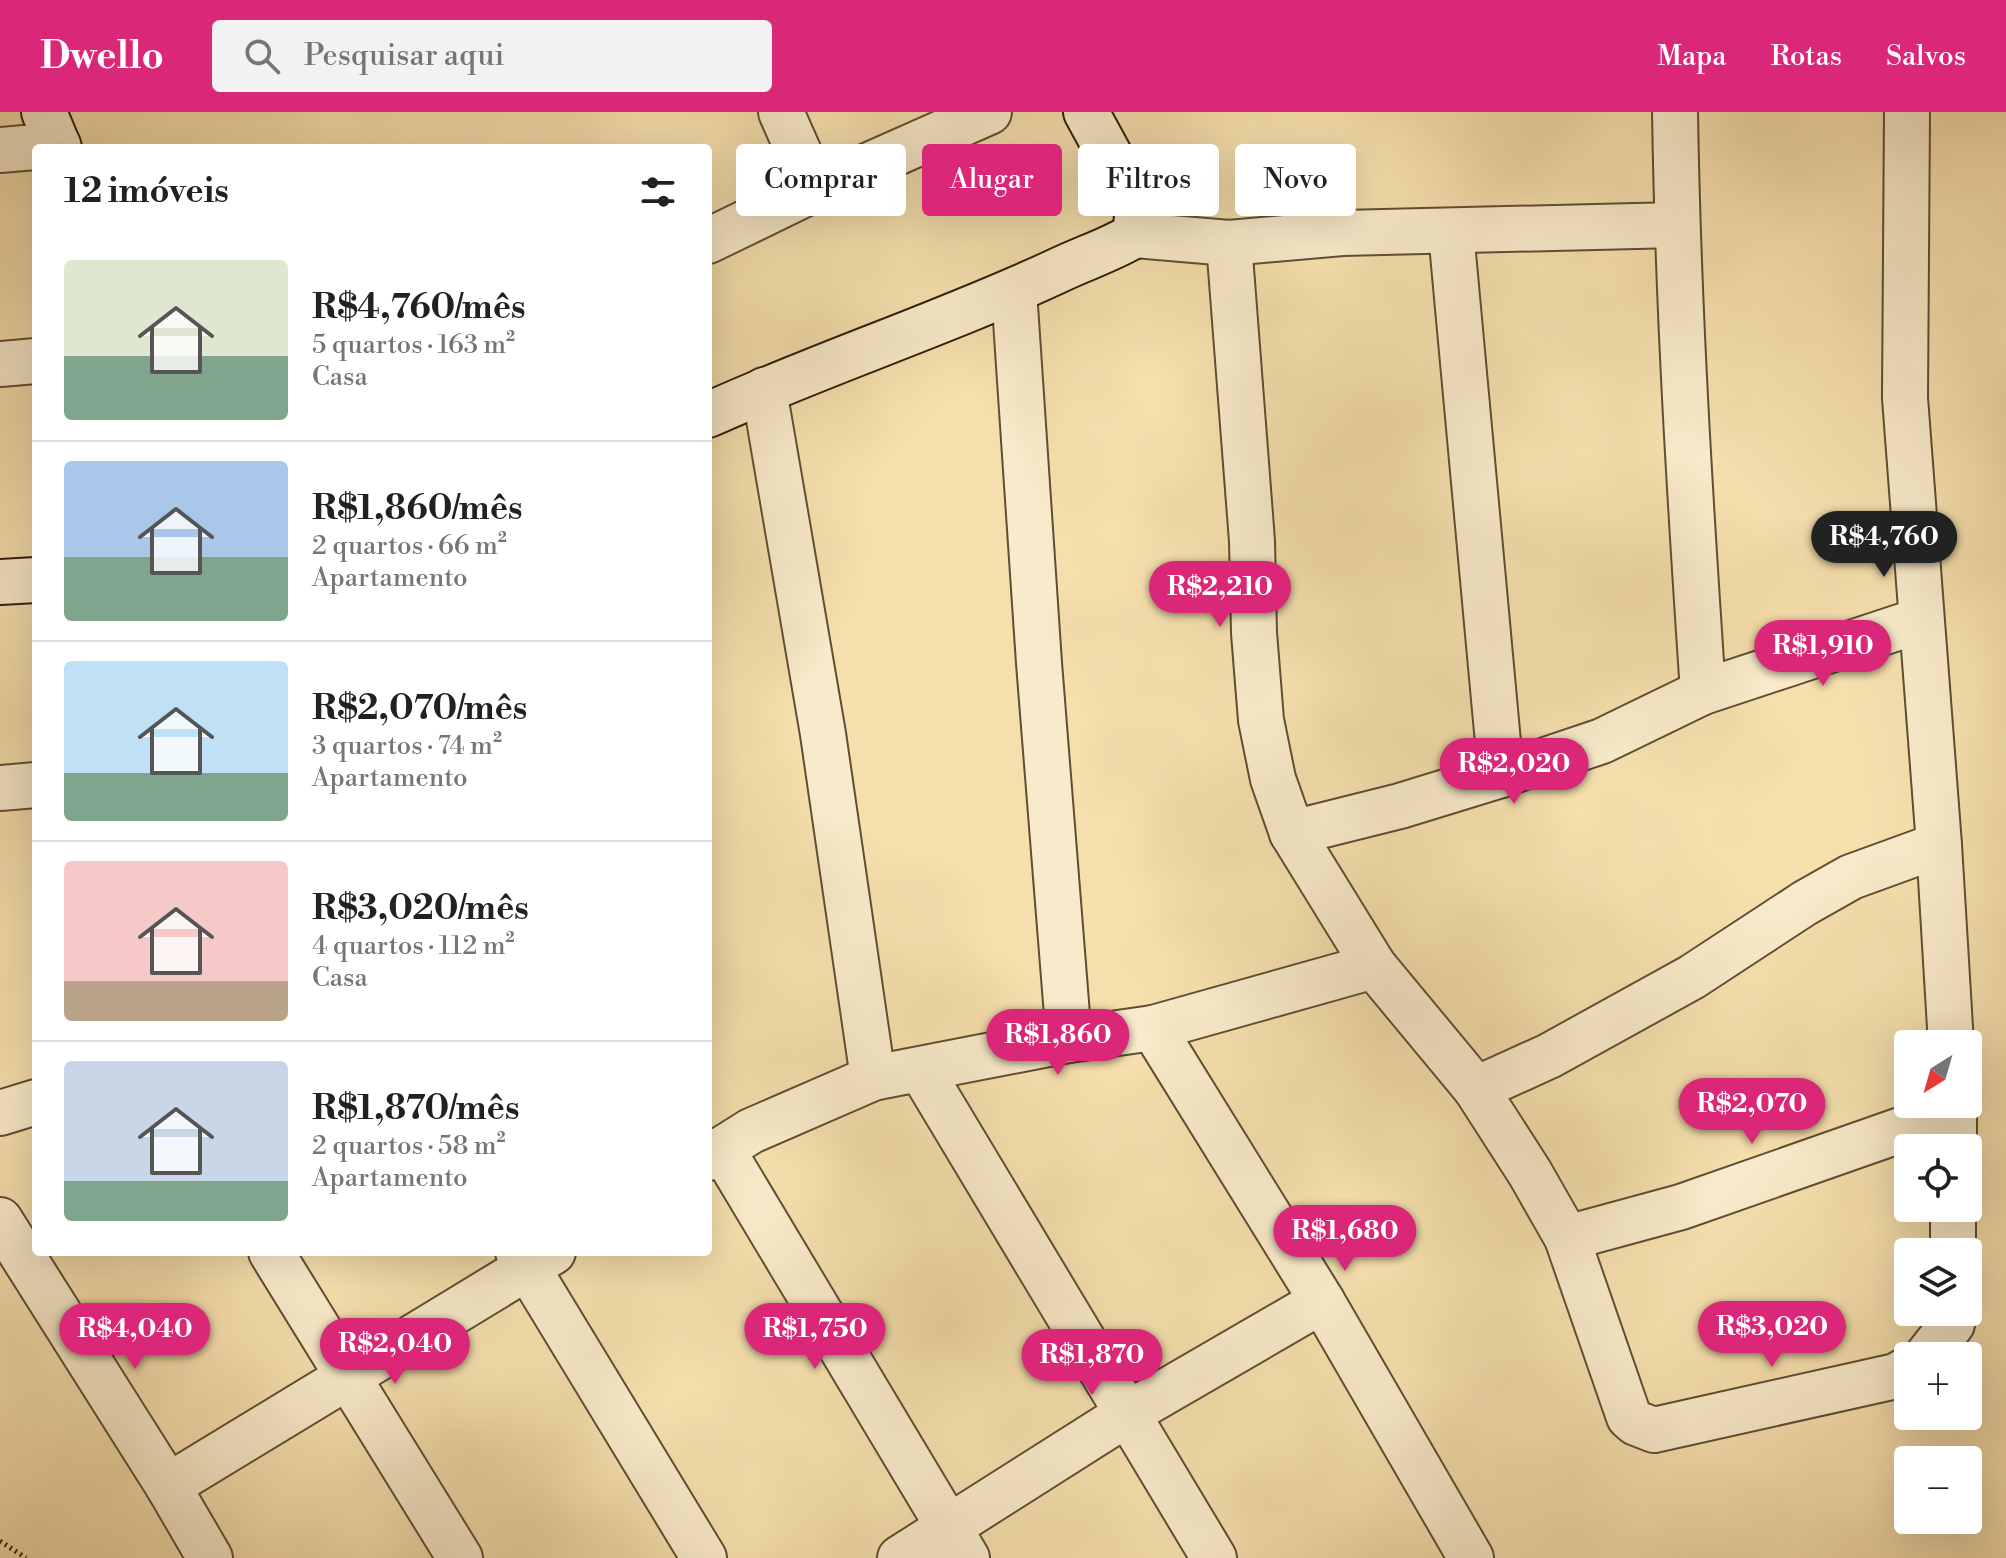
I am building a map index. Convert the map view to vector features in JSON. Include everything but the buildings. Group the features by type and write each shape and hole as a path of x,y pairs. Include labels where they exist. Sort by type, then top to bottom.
{"street":[{"path":"781,112 795,144"},
{"path":"906,149 989,112"},
{"path":"1086,112 1138,207 1135,235"},
{"path":"1675,112 1688,466 1703,692"},
{"path":"1907,112 1905,398 1950,1030"},
{"path":"0,150 54,135"},
{"path":"712,239 759,216"},
{"path":"712,413 1014,291 1078,261 1113,249 1135,235 1229,243 1342,233 1677,225"},
{"path":"1451,232 1501,775"},
{"path":"1229,243 1252,541 1254,633 1261,720 1273,779 1292,833 1374,966 1476,1089 1567,1238 1629,1417 1645,1428 1664,1428 1894,1376"},
{"path":"1014,291 1069,1040"},
{"path":"0,364 32,361"},
{"path":"764,390 823,734 873,1078"},
{"path":"0,582 32,580"},
{"path":"1292,833 1400,806 1602,741 1703,692 1921,620"},
{"path":"0,788 32,785"},
{"path":"1476,1089 1549,1056 1692,977 1805,903 1851,877 1939,845"},
{"path":"958,1543 722,1138 873,1078 1069,1040 1153,1028 1374,966"},
{"path":"1153,1028 1322,1301 1471,1558"},
{"path":"921,1070 1214,1558"},
{"path":"0,1113 32,1103"},
{"path":"1567,1238 1681,1207 1954,1121"},
{"path":"0,1220 210,1558"},
{"path":"274,1256 460,1558"},
{"path":"168,1486 533,1257 704,1558"},
{"path":"900,1558 958,1543 1127,1414 1322,1301"},
{"path":"1938,1342 1950,1326"}],"path":[{"path":"0,1541 26,1558"}]}
